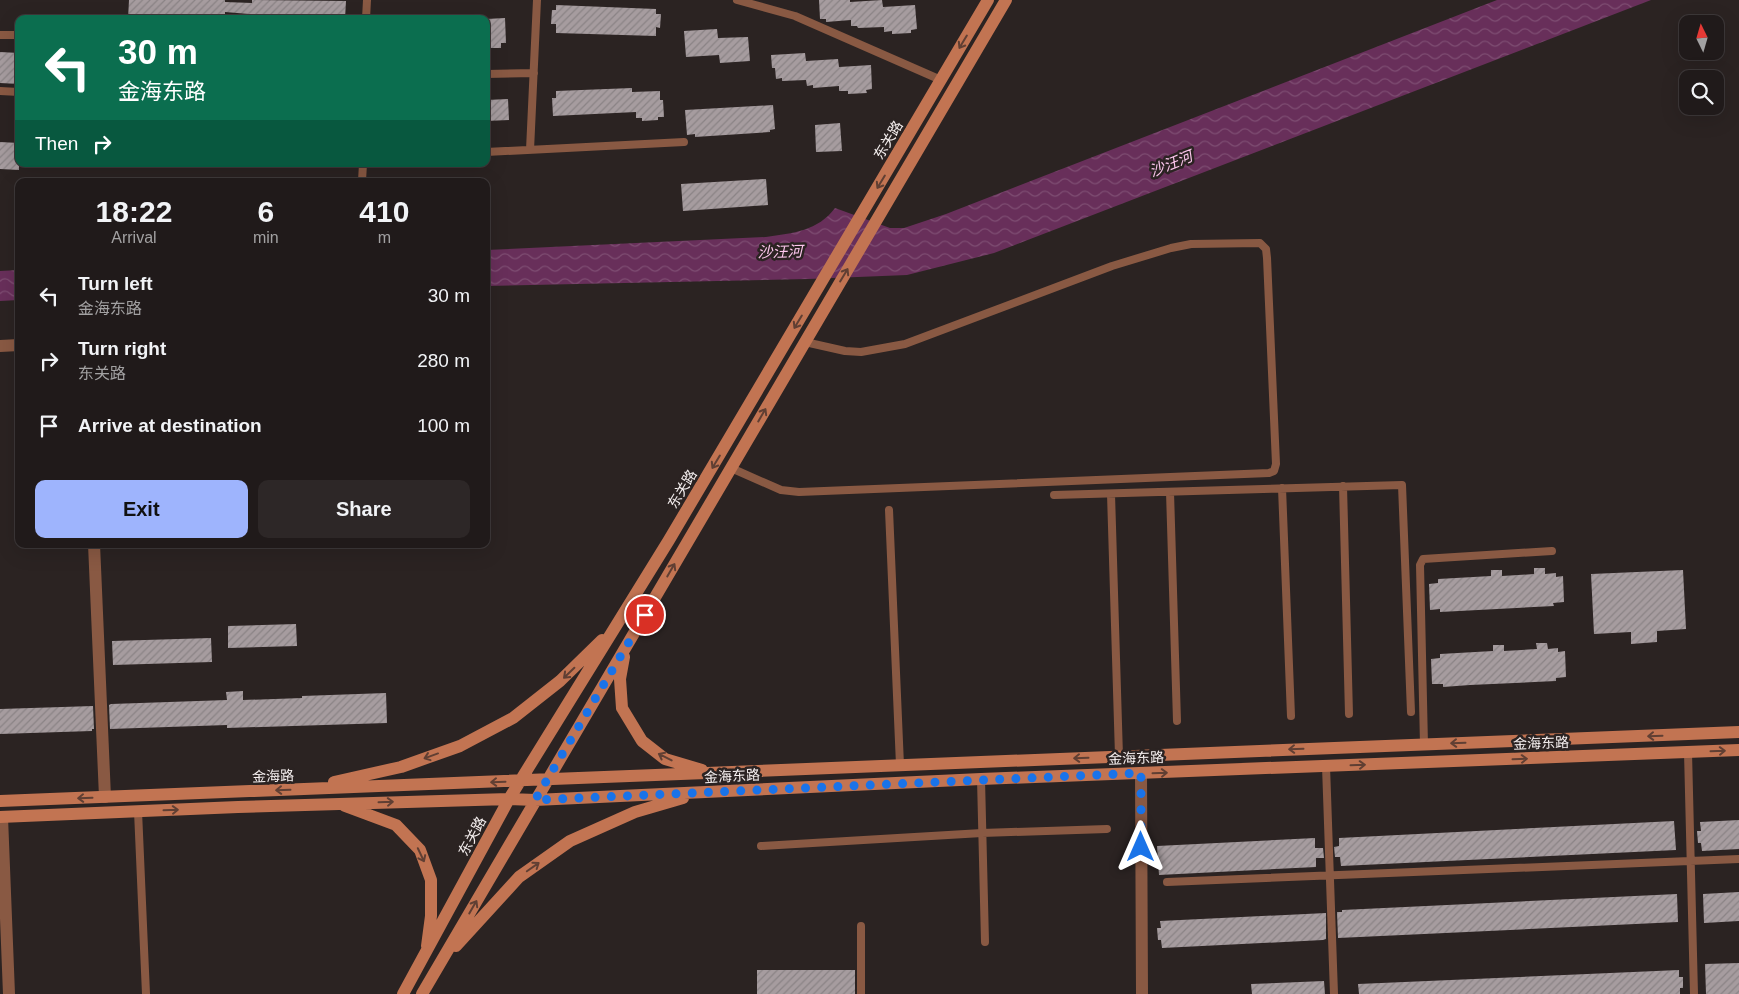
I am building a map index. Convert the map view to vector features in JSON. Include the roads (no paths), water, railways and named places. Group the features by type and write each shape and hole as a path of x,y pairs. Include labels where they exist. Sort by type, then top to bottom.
{"main road":[{"name":"东关路","path":"403,994 520,781 670,540 988,0"},
{"path":"422,994 1006,0"},
{"path":"302,790 401,767 460,746 513,718 560,681 616,626"},
{"path":"626,648 620,679 622,708 642,741 665,759 711,772"},
{"name":"金海东路","path":"546,780 1739,732"},
{"name":"金海东路","path":"535,800 981,779 1739,750"},
{"name":"金海路","path":"0,801 546,780"},
{"path":"439,965 519,877 570,841 635,812 704,792"},
{"path":"1,817 338,804 510,799 535,800"},
{"path":"338,804 396,825 420,850 431,880 431,916 426,954"}],"street":[{"path":"0,346 15,345"},
{"path":"94,548 106,797"},
{"path":"1141,773 1142,994"},
{"path":"1,817 9,994"}],"lane":[{"path":"366,15 367,0"},
{"path":"530,150 537,0"},
{"path":"737,0 795,16 941,80"},
{"path":"0,35 15,35"},
{"path":"490,74 534,73"},
{"path":"0,91 15,92"},
{"path":"490,152 684,142"},
{"path":"731,468 781,490 800,492 1269,473 1274,471 1276,464 1267,258 1266,249 1260,243 1191,244 1170,248 1112,266 905,344 861,352 845,352 805,342"},
{"path":"1054,495 1402,485 1411,712"},
{"path":"1343,486 1349,714"},
{"path":"1282,488 1291,716"},
{"path":"1170,492 1177,720"},
{"path":"1110,494 1119,756"},
{"path":"889,510 900,765"},
{"path":"1424,744 1420,565 1423,559 1552,551"},
{"path":"1688,752 1694,994"},
{"path":"1326,766 1334,994"},
{"path":"981,779 985,942"},
{"path":"138,811 146,994"},
{"path":"761,846 982,833 1106,829"},
{"path":"1167,882 1739,859"},
{"path":"861,926 862,994"}],"water":[{"name":"沙汪河","path":"1497,0 1651,0 994,253 907,275 490,286 490,250 766,237 804,230 821,222 835,208 890,228 904,228 946,214"},
{"path":"15,270 15,300 0,301 0,271"}]}
